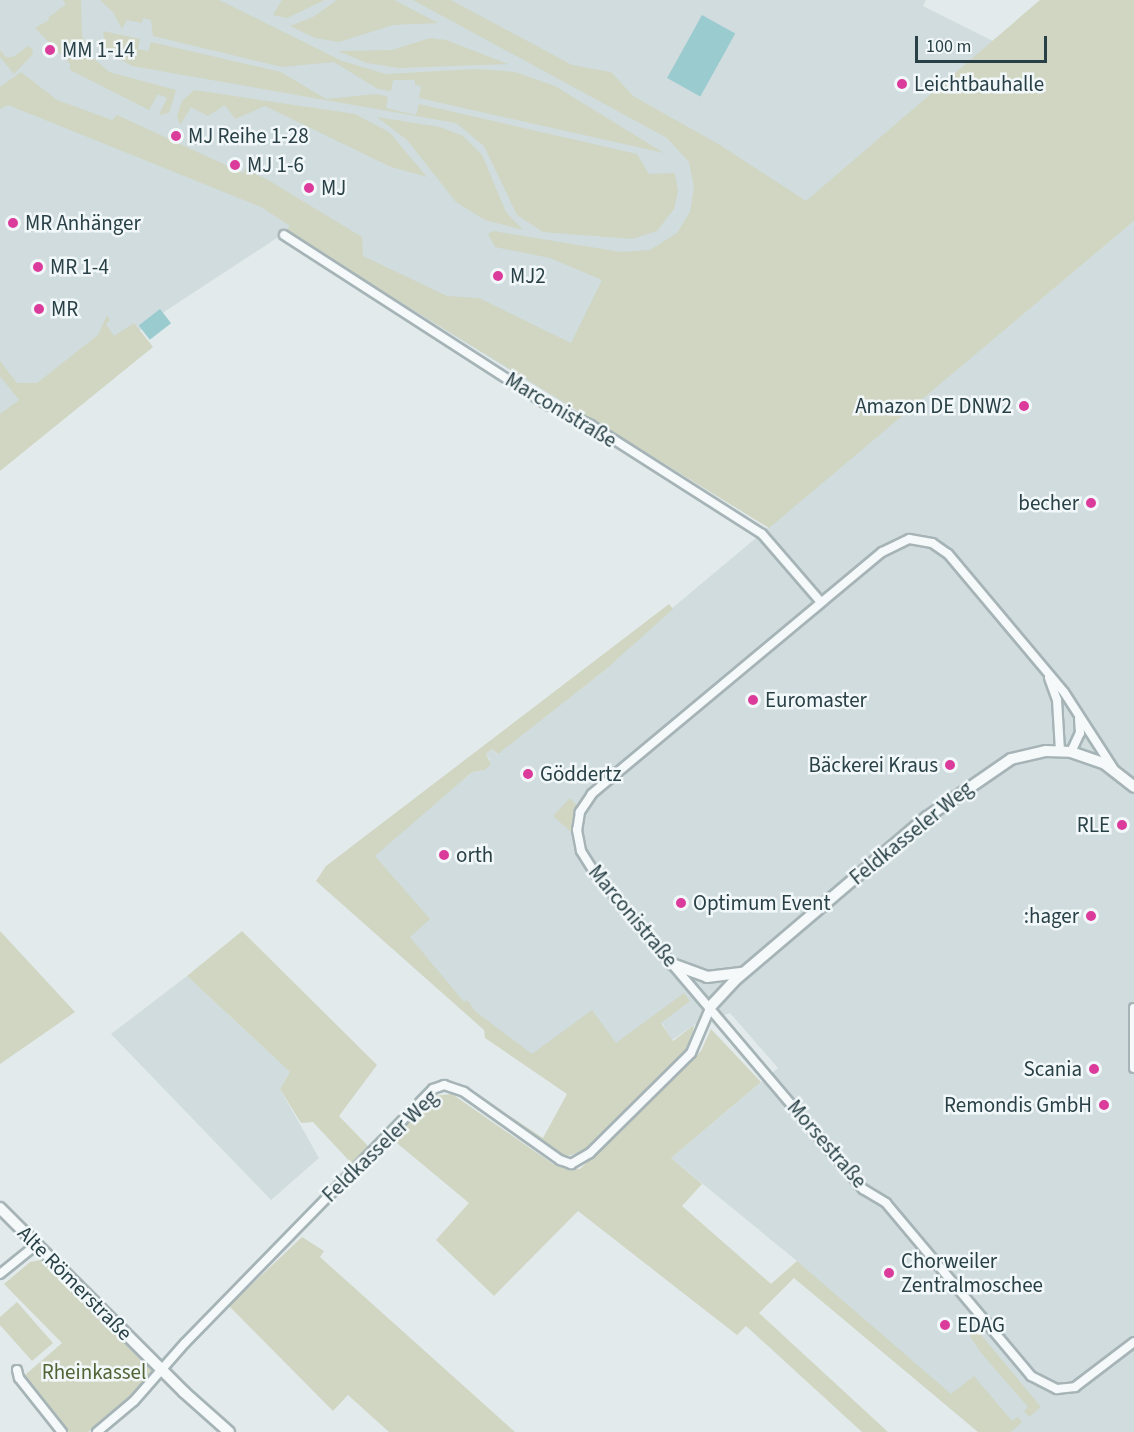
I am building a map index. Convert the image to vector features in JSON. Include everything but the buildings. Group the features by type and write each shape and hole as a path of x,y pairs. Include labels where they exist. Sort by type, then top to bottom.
{"street":[{"name":"Marconistraße","path":"284,235 548,405 591,425 762,534 821,602"},
{"name":"Marconistraße","path":"711,1006 672,964 581,851 577,830 580,812 591,794 882,552 909,539 922,539 948,554 1046,669 1114,770"},
{"name":"Marconistraße","path":"1046,669 1057,700 1065,751"},
{"path":"1079,716 1080,733 1065,751 1114,770 1134,787"},
{"name":"Feldkasseler Weg","path":"97,1432 134,1401 433,1089 444,1085 464,1092 560,1160 571,1164 590,1153 691,1053 711,1006 744,972 973,783 1011,759 1065,751"},
{"path":"672,964 706,977 744,972"},
{"name":"Morsestraße","path":"711,1006 863,1189 886,1203 1031,1376 1057,1389 1075,1387 1134,1342"},
{"path":"1134,1008 1134,1068"},
{"name":"Alte Römerstraße","path":"0,1208 162,1370 230,1432"},
{"path":"0,1274 37,1244"},
{"path":"17,1370 19,1378 62,1432"}],"shaded area":[{"path":"0,0 926,0 923,6 993,41 568,406 286,232 167,310 0,436"},
{"path":"1134,221 1134,1432 986,1432 797,1261 671,1158 778,1068 730,1013 694,1025 672,1040 662,1023 567,1094 323,885 426,811 472,772 485,770 490,760 486,754 492,749 497,754 605,670 621,651"},
{"path":"187,976 290,1072 280,1089 319,1158 271,1200 111,1034"}],"green space":[{"path":"63,0 81,0 82,36 92,57 109,72 176,90 169,113 159,115 167,98 158,94 149,110 70,70 70,64 35,28 49,20 48,18 66,4"},
{"path":"100,0 219,0 342,61 386,74 476,69 515,72 555,86 664,153 419,98 421,86 415,85 415,80 393,80 391,91 378,89 334,62 282,67 153,36 151,20 143,18 142,23 127,20 122,29 113,12"},
{"path":"282,0 325,0 287,18 273,15"},
{"path":"337,0 394,0 438,23 393,25 339,42 315,38 290,26 313,17"},
{"path":"413,0 451,0 572,65 611,72 633,96 720,145 806,201 1040,0 1134,0 1134,221 769,528 286,232 290,226 261,207 8,105 0,109 0,87 21,72 57,100 112,120 117,115 243,173 245,169 268,180 362,237 363,256 447,296 479,298 571,343 602,280 550,258 495,247 488,234 493,231 621,252 650,250 677,233 690,212 694,187 689,162 667,138"},
{"path":"103,31 140,39 138,49 148,51 151,42 281,72 326,99 376,94 388,97 386,108 416,115 419,104 637,154 649,174 675,173 678,191 674,209 657,231 632,239 543,232 517,215 484,146 456,123 132,66 106,51"},
{"path":"430,38 446,40 508,64 399,68 367,63 338,51 392,50"},
{"path":"28,46 33,50 32,55 14,74 0,57 0,50 6,57 13,57"},
{"path":"194,90 355,114 389,132 427,177 391,167 265,106 235,119 225,105 208,116 191,107 180,125 177,116 182,101"},
{"path":"377,117 440,127 463,136 482,155 506,212 523,230 485,220 456,202 407,140"},
{"path":"107,315 110,320 106,324 114,336 134,323 153,347 0,471 0,414 19,400 0,376 0,361 17,383 37,383 98,335"},
{"path":"669,604 673,609 605,670 498,754 492,749 486,754 491,764 485,770 472,772 375,856 430,919 410,937 464,1002 467,1000 476,1012 532,1054 592,1010 616,1043 684,993 690,1001 661,1023 673,1041 694,1025 692,1039 680,1058 585,1151 564,1157 457,1081 543,1138 567,1094 485,1038 484,1030 316,881 326,866"},
{"path":"570,798 578,807 571,832 553,816"},
{"path":"0,931 75,1012 0,1064"},
{"path":"242,931 377,1065 339,1116 369,1147 353,1165 313,1122 301,1123 280,1089 290,1072 187,976"},
{"path":"711,1029 761,1082 671,1158 702,1184 682,1206 771,1284 797,1261 951,1394 974,1376 1012,1421 1018,1417 1022,1422 1011,1432 978,1432 794,1278 759,1313 888,1432 862,1432 746,1326 737,1335 578,1211 494,1296 436,1240 469,1203 392,1139 433,1096 452,1094 556,1166 580,1169 701,1051"},
{"path":"302,1237 324,1251 320,1257 515,1432 389,1432 348,1395 333,1411 229,1306"},
{"name":"Rheinkassel","path":"47,1259 156,1368 123,1404 88,1432 69,1432 25,1375 62,1343 4,1284 30,1262"},
{"path":"17,1302 53,1343 32,1361 0,1325 0,1317"},
{"path":"972,1324 1041,1407 1029,1417 1024,1411 1028,1407 981,1353 966,1330"}],"water":[{"path":"702,15 735,33 700,96 667,78"},
{"path":"160,309 171,323 150,340 139,326"}],"place":[{"name":"MM 1-14","path":"50,50"},
{"name":"Leichtbauhalle","path":"902,84"},
{"name":"MJ Reihe 1-28","path":"176,136"},
{"name":"MJ 1-6","path":"235,165"},
{"name":"MJ","path":"309,188"},
{"name":"MR Anhänger","path":"13,223"},
{"name":"MR 1-4","path":"38,267"},
{"name":"MJ2","path":"498,276"},
{"name":"MR","path":"39,309"},
{"name":"Amazon DE DNW2","path":"1024,406"},
{"name":"becher","path":"1091,503"},
{"name":"Euromaster","path":"753,700"},
{"name":"Bäckerei Kraus","path":"950,765"},
{"name":"Göddertz","path":"528,774"},
{"name":"RLE","path":"1122,825"},
{"name":"orth","path":"444,855"},
{"name":"Optimum Event","path":"681,903"},
{"name":":hager","path":"1091,916"},
{"name":"Scania","path":"1094,1069"},
{"name":"Remondis GmbH","path":"1104,1105"},
{"name":"Chorweiler Zentralmoschee","path":"889,1273"},
{"name":"EDAG","path":"945,1325"}]}
